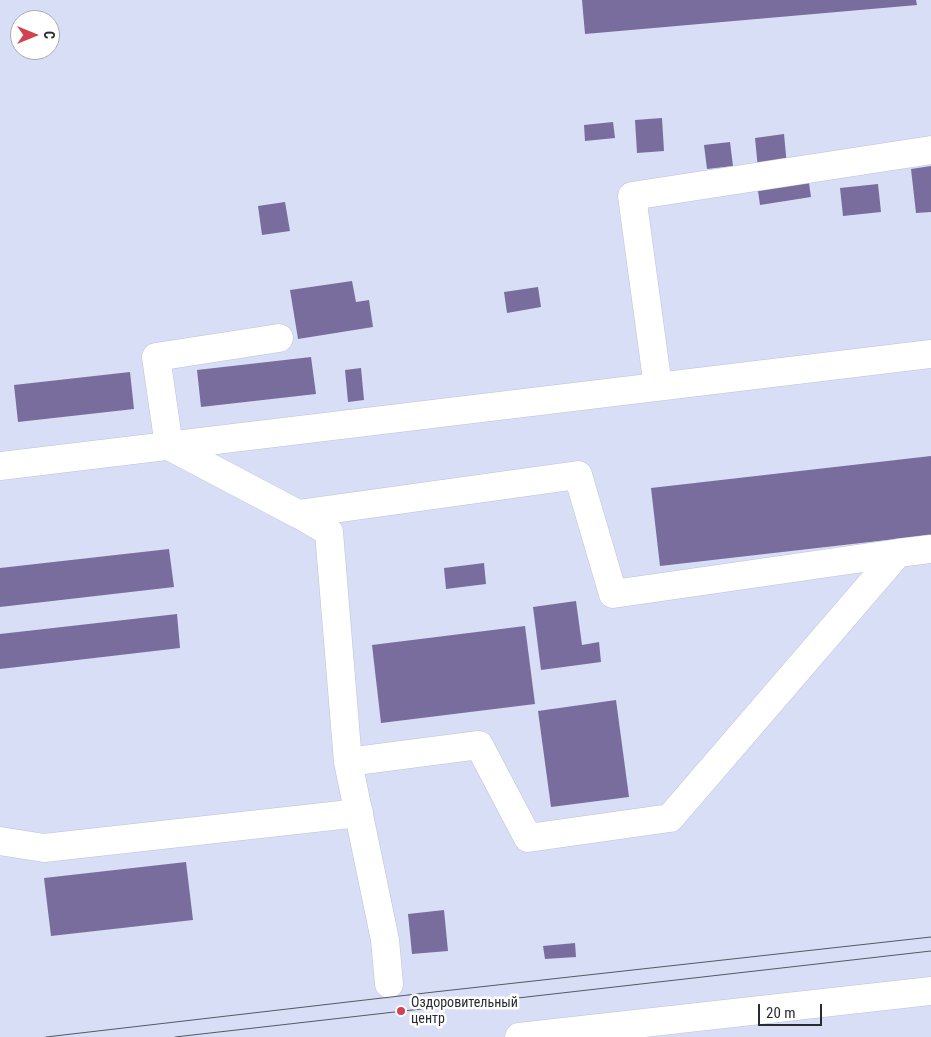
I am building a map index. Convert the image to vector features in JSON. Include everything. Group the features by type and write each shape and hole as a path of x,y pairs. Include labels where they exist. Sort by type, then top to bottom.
{"lane":[{"path":"658,387 632,196 931,150"},
{"path":"169,446 156,357 279,338"},
{"path":"0,466 931,354"},
{"path":"169,446 329,532 348,762 384,940 389,984"},
{"path":"298,514 578,475 613,594 931,549"},
{"path":"348,762 479,745 528,838 670,818 898,553"},
{"path":"0,841 44,848 359,813"},
{"path":"519,1037 931,991"}],"shaded area":[{"path":"0,0 931,0 931,1037 0,1037"}],"building":[{"path":"582,0 916,0 917,5 585,34"},
{"path":"662,118 664,151 637,153 635,120"},
{"path":"613,122 615,138 585,141 584,125"},
{"path":"784,134 787,166 758,169 755,138"},
{"path":"730,142 733,166 707,169 704,145"},
{"path":"931,166 931,212 916,213 911,169"},
{"path":"808,176 811,197 760,205 757,184"},
{"path":"878,184 881,212 843,216 840,188"},
{"path":"285,202 290,231 262,235 258,206"},
{"path":"352,281 356,302 369,300 373,327 298,339 290,290"},
{"path":"538,287 541,307 507,313 504,292"},
{"path":"311,357 316,394 201,407 197,370"},
{"path":"361,368 364,400 348,402 345,370"},
{"path":"130,372 134,409 18,422 14,385"},
{"path":"931,456 931,535 660,566 651,488"},
{"path":"169,549 174,587 0,607 0,568"},
{"path":"484,563 486,584 446,589 444,568"},
{"path":"576,601 582,645 599,642 601,662 541,670 533,607"},
{"path":"177,614 180,648 0,669 0,634"},
{"path":"525,626 535,704 381,723 372,645"},
{"path":"616,700 629,797 551,807 538,711"},
{"path":"186,862 193,920 51,936 44,878"},
{"path":"444,910 448,951 412,954 408,914"},
{"path":"575,943 576,957 545,959 543,946"}],"tram line":[{"path":"46,1037 931,937"},
{"path":"175,1037 931,951"}],"place":[{"name":"Оздоровительный центр","path":"401,1011"}]}
